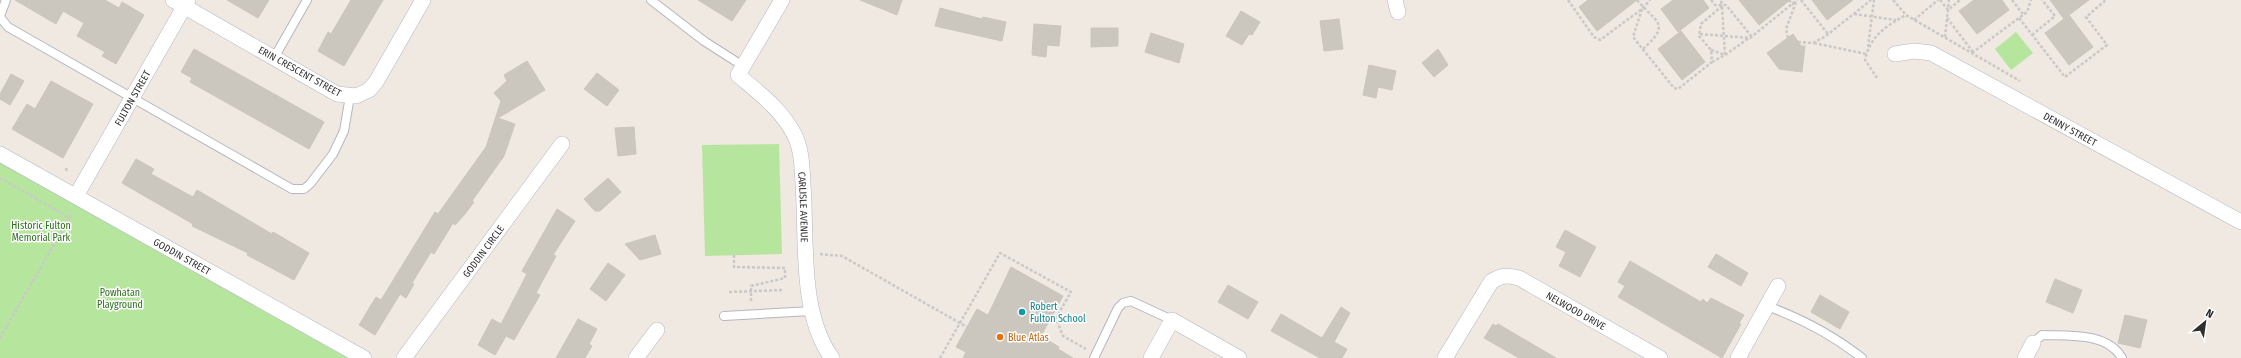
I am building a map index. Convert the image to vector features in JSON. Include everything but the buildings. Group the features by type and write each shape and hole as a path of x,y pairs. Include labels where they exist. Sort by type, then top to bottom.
{"street":[{"name":"ERIN CRESCENT STREET","path":"182,2 337,94 350,96 363,94 376,82 423,0"},
{"path":"740,70 782,0"},
{"name":"FULTON STREET","path":"78,198 133,98 182,2"},
{"name":"DENNY STREET","path":"1895,54 1914,51 1931,53 2241,222"},
{"name":"CARLISLE AVENUE","path":"740,70 782,116 795,135 801,157 813,322 822,344 832,358"},
{"name":"GODDIN CIRCLE","path":"404,358 562,144"},
{"name":"GODDIN STREET","path":"0,154 364,358"},
{"name":"NELWOOD DRIVE","path":"1446,358 1491,282 1500,276 1509,275 1518,278 1660,358"},
{"path":"1738,358 1778,286"},
{"path":"1151,358 1172,320 1239,358"},
{"path":"636,358 657,330"},
{"path":"2025,358 2033,343"}],"lane":[{"path":"6,0 0,16 8,27 285,185 298,190 304,189 310,184 333,154 348,118 350,96"},
{"path":"274,58 307,0"},
{"path":"651,0 740,70"},
{"path":"1091,356 1118,308 1123,303 1131,301 1172,320"},
{"path":"1767,306 1786,313 1817,329 1862,358"},
{"path":"724,316 812,311"},
{"path":"2033,343 2042,335 2091,337 2117,350 2122,358"}],"path":[{"path":"1568,0 1594,37 1600,40 1642,8 1650,0"},
{"path":"1637,0 1642,8 1658,21 1660,31 1656,37 1643,49"},
{"path":"1645,4 1646,0"},
{"path":"1711,0 1716,5 1726,5 1750,37"},
{"path":"1721,0 1725,55"},
{"path":"1789,0 1793,5"},
{"path":"1801,0 1828,34"},
{"path":"1813,43 1828,34 1871,0"},
{"path":"1874,0 1865,60 1868,68 1877,78"},
{"path":"1893,0 1906,15 1945,38 1973,52 2020,81"},
{"path":"1914,20 1939,0 1948,10"},
{"path":"1945,38 1949,0"},
{"path":"1948,10 1960,0"},
{"path":"2012,0 2023,14"},
{"path":"1973,52 2027,12 2031,0"},
{"path":"2032,35 2055,16 2042,0"},
{"path":"2018,18 2065,77 2107,45 2086,17 2106,0"},
{"path":"1642,8 1633,37 1674,88 1678,90 1712,62 1725,55 1750,37 1793,5 1796,1"},
{"path":"1788,38 1786,29 1796,1"},
{"path":"1722,6 1701,24 1699,36 1711,50 1725,55"},
{"path":"1853,14 1897,20"},
{"path":"1868,48 1875,36 1906,15"},
{"path":"1947,18 1973,52"},
{"path":"1700,34 1750,37"},
{"path":"1798,42 1813,43 1866,54"},
{"path":"1711,50 1712,62"},
{"path":"0,178 70,218"},
{"path":"0,338 70,218 78,198"},
{"path":"940,358 1000,253 1071,292 1056,318 1063,336 1090,350 1091,356"},
{"path":"818,254 842,256 967,327"},
{"path":"734,255 734,267 784,268 785,278 751,286 751,292"},
{"path":"729,292 784,290"}],"green space":[{"path":"2016,32 2033,53 2011,70 1995,49"},
{"path":"779,144 782,254 705,256 702,145"},
{"name":"Powhatan Playground","path":"0,162 348,358 0,358"}],"place":[{"name":"Robert Fulton School","path":"1022,312"},
{"name":"Blue Atlas","path":"1000,337"}],"park label":[{"name":"Historic Fulton Memorial Park","path":"41,230"}]}
